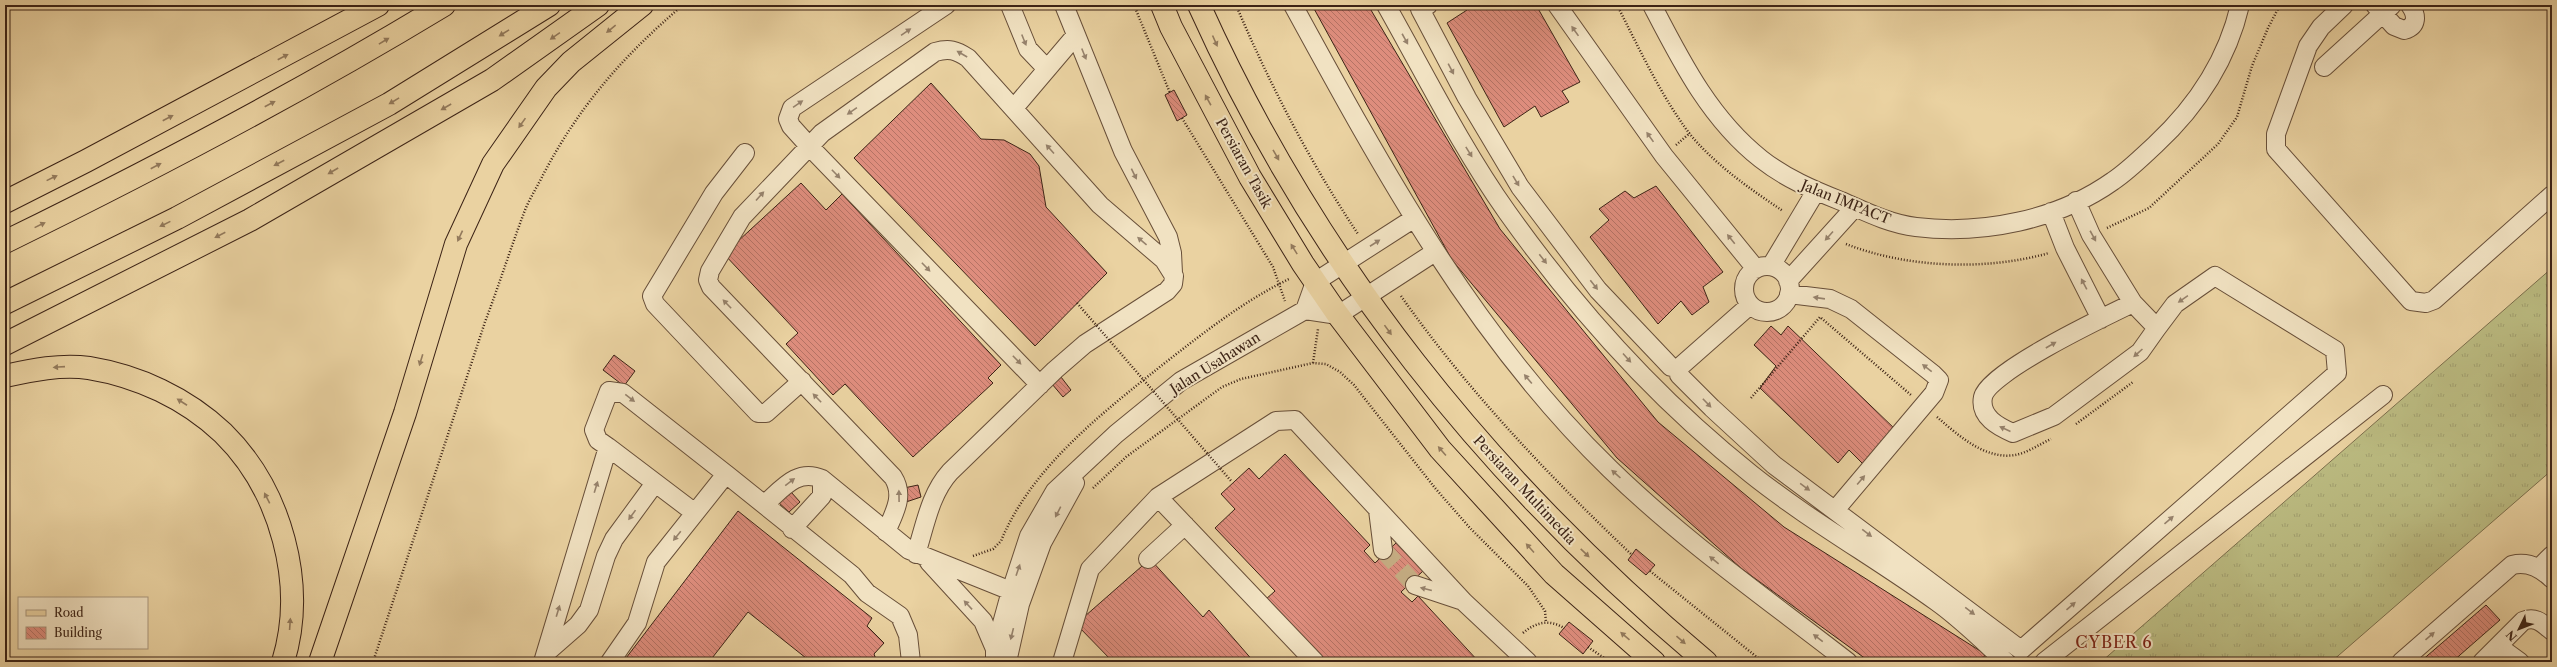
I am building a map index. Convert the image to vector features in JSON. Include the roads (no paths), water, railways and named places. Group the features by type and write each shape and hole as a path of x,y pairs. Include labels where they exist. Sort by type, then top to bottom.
{"main road":[{"path":"5,202 86,161 378,5"},
{"path":"5,242 102,194 358,57 444,5"},
{"path":"5,303 177,218 389,104 550,5"},
{"path":"5,344 263,212 492,80 598,5"},
{"path":"320,662 405,413 456,244 493,164 546,88 566,67 642,5"},
{"name":"Persiaran Tasik","path":"1162,5 1171,27 1250,177 1315,282 1321,312"},
{"path":"1199,5 1220,51 1266,139 1306,209 1366,298"},
{"name":"Persiaran Multimedia","path":"1366,298 1449,407 1565,534 1633,599 1706,662"},
{"path":"1321,312 1440,449 1554,574 1654,662"},
{"path":"5,376 61,367 88,368 119,375 170,394 200,414 223,434 259,482 284,536 292,595 290,628 283,662"}],"street":[{"path":"946,5 792,108 789,114 791,126 808,146 1040,385"},
{"path":"1010,5 1028,49 1047,69"},
{"path":"921,556 940,483 1040,385 1085,344 1167,291 1173,284 1172,252 1168,237 1124,151 1064,5"},
{"path":"1293,5 1364,136 1413,219 1435,252 1521,370 1555,412 1610,469 1733,575 1848,662"},
{"path":"1386,5 1462,139 1506,211 1549,267 1647,380 1751,474 1805,514 1938,603 2006,662"},
{"path":"1428,5 1420,10 1467,98 1520,187 1598,290 1774,465 1836,509 2021,650 2337,373 2335,350 2215,276 2175,304 2140,352 2054,416 2013,433 1993,424 1984,409 1983,397 1990,385 2045,348 2133,302"},
{"path":"1557,5 1664,156 1763,268 1784,274 1789,287"},
{"name":"Jalan IMPACT","path":"1652,5 1686,72 1739,141 1762,160 1794,181 1883,219 1915,227 1958,229 1997,226 2051,212 2112,182 2135,164 2169,132 2202,93 2221,63 2234,29 2240,5"},
{"path":"2344,5 2321,27 2308,46 2276,134 2276,149 2411,302 2426,303 2434,300 2552,195"},
{"path":"2324,67 2383,8 2397,28 2408,29 2414,24 2416,18 2410,5"},
{"path":"1014,108 1076,35"},
{"path":"886,532 899,502 897,483 802,381 711,287 708,280 710,271 742,217 822,133 929,57 946,49 959,51 968,58 1014,108 1100,205 1164,260 1172,272"},
{"path":"745,153 714,193 652,296 655,304 758,413 766,413 802,381"},
{"path":"1816,191 1798,221 1763,268 1750,273 1744,285 1744,292 1750,305 1762,312 1770,312 1782,306 1789,287 1828,237 1855,207"},
{"path":"2076,201 2091,235 2133,302 2157,328"},
{"path":"2051,212 2065,248 2102,319"},
{"path":"1321,312 1315,282 1413,219"},
{"name":"Jalan Usahawan","path":"999,658 1015,598 1065,497 1093,456 1181,381 1321,312 1366,298 1435,252"},
{"path":"1789,287 1830,299 1851,310 1934,374 1939,380 1934,393 1836,509"},
{"path":"1677,369 1750,305"},
{"path":"695,513 598,440 594,430 606,395 609,391 615,390 623,393 765,504 792,528 852,575 867,593 900,616 908,635 911,662"},
{"path":"2044,662 2383,395"},
{"path":"1062,662 1090,569 1158,497 1276,421 1286,419 1294,420 1464,602 1528,662"},
{"path":"544,657 608,447"},
{"path":"610,662 637,623 656,562 726,474"},
{"path":"765,504 794,479 803,475 822,479 886,532 921,556 1015,598"},
{"path":"792,528 822,496 822,479"},
{"path":"544,657 578,624 589,610 606,556 614,539 655,483"},
{"path":"1158,497 1315,662"},
{"path":"1378,510 1383,550"},
{"path":"1148,559 1185,525"},
{"path":"2401,662 2507,568 2521,563 2545,573 2552,555"},
{"path":"921,556 984,621 999,658"},
{"path":"1415,585 1464,602"},
{"path":"2482,662 2523,621 2530,618 2538,620 2552,631"},
{"path":"2498,646 2520,662"}],"tunnel":[{"path":"1383,550 1415,585"}],"district":[{"name":"CYBER 6","path":"2114,642"}]}
